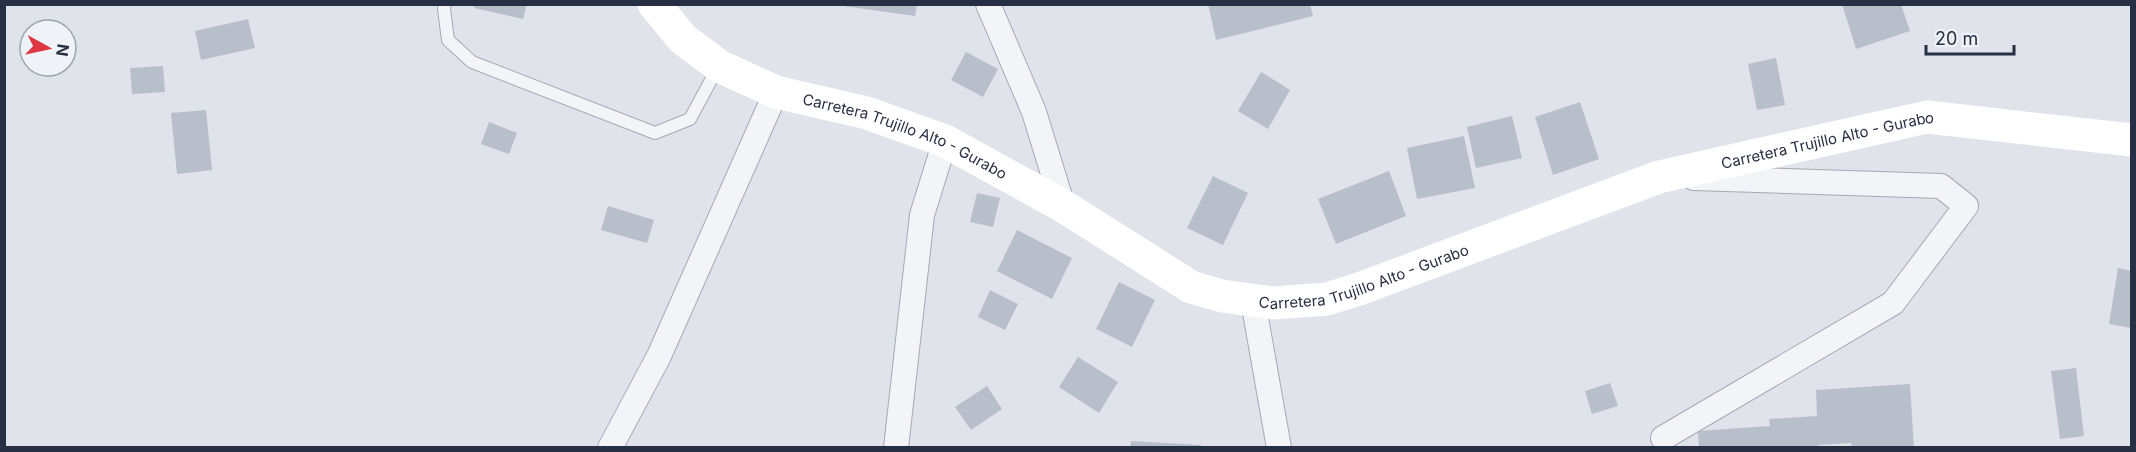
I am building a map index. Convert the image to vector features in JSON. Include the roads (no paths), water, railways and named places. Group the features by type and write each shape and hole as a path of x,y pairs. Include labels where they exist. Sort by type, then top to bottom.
{"main road":[{"name":"Carretera Trujillo Alto - Gurabo","path":"654,4 682,39 719,66 776,92 867,113 945,141 1063,206 1191,286 1222,296 1253,302 1273,303 1327,298 1359,289 1659,177 1927,117 2021,126 2132,141"}],"street":[{"path":"988,4 1034,112 1063,206"},
{"path":"610,447 659,356 776,92"},
{"path":"896,447 922,214 945,141"},
{"path":"1659,177 1941,186 1966,206 1893,303 1663,438"},
{"path":"1253,302 1279,447"}],"lane":[{"path":"445,4 448,40 472,62 655,133 690,119 719,66"}]}
